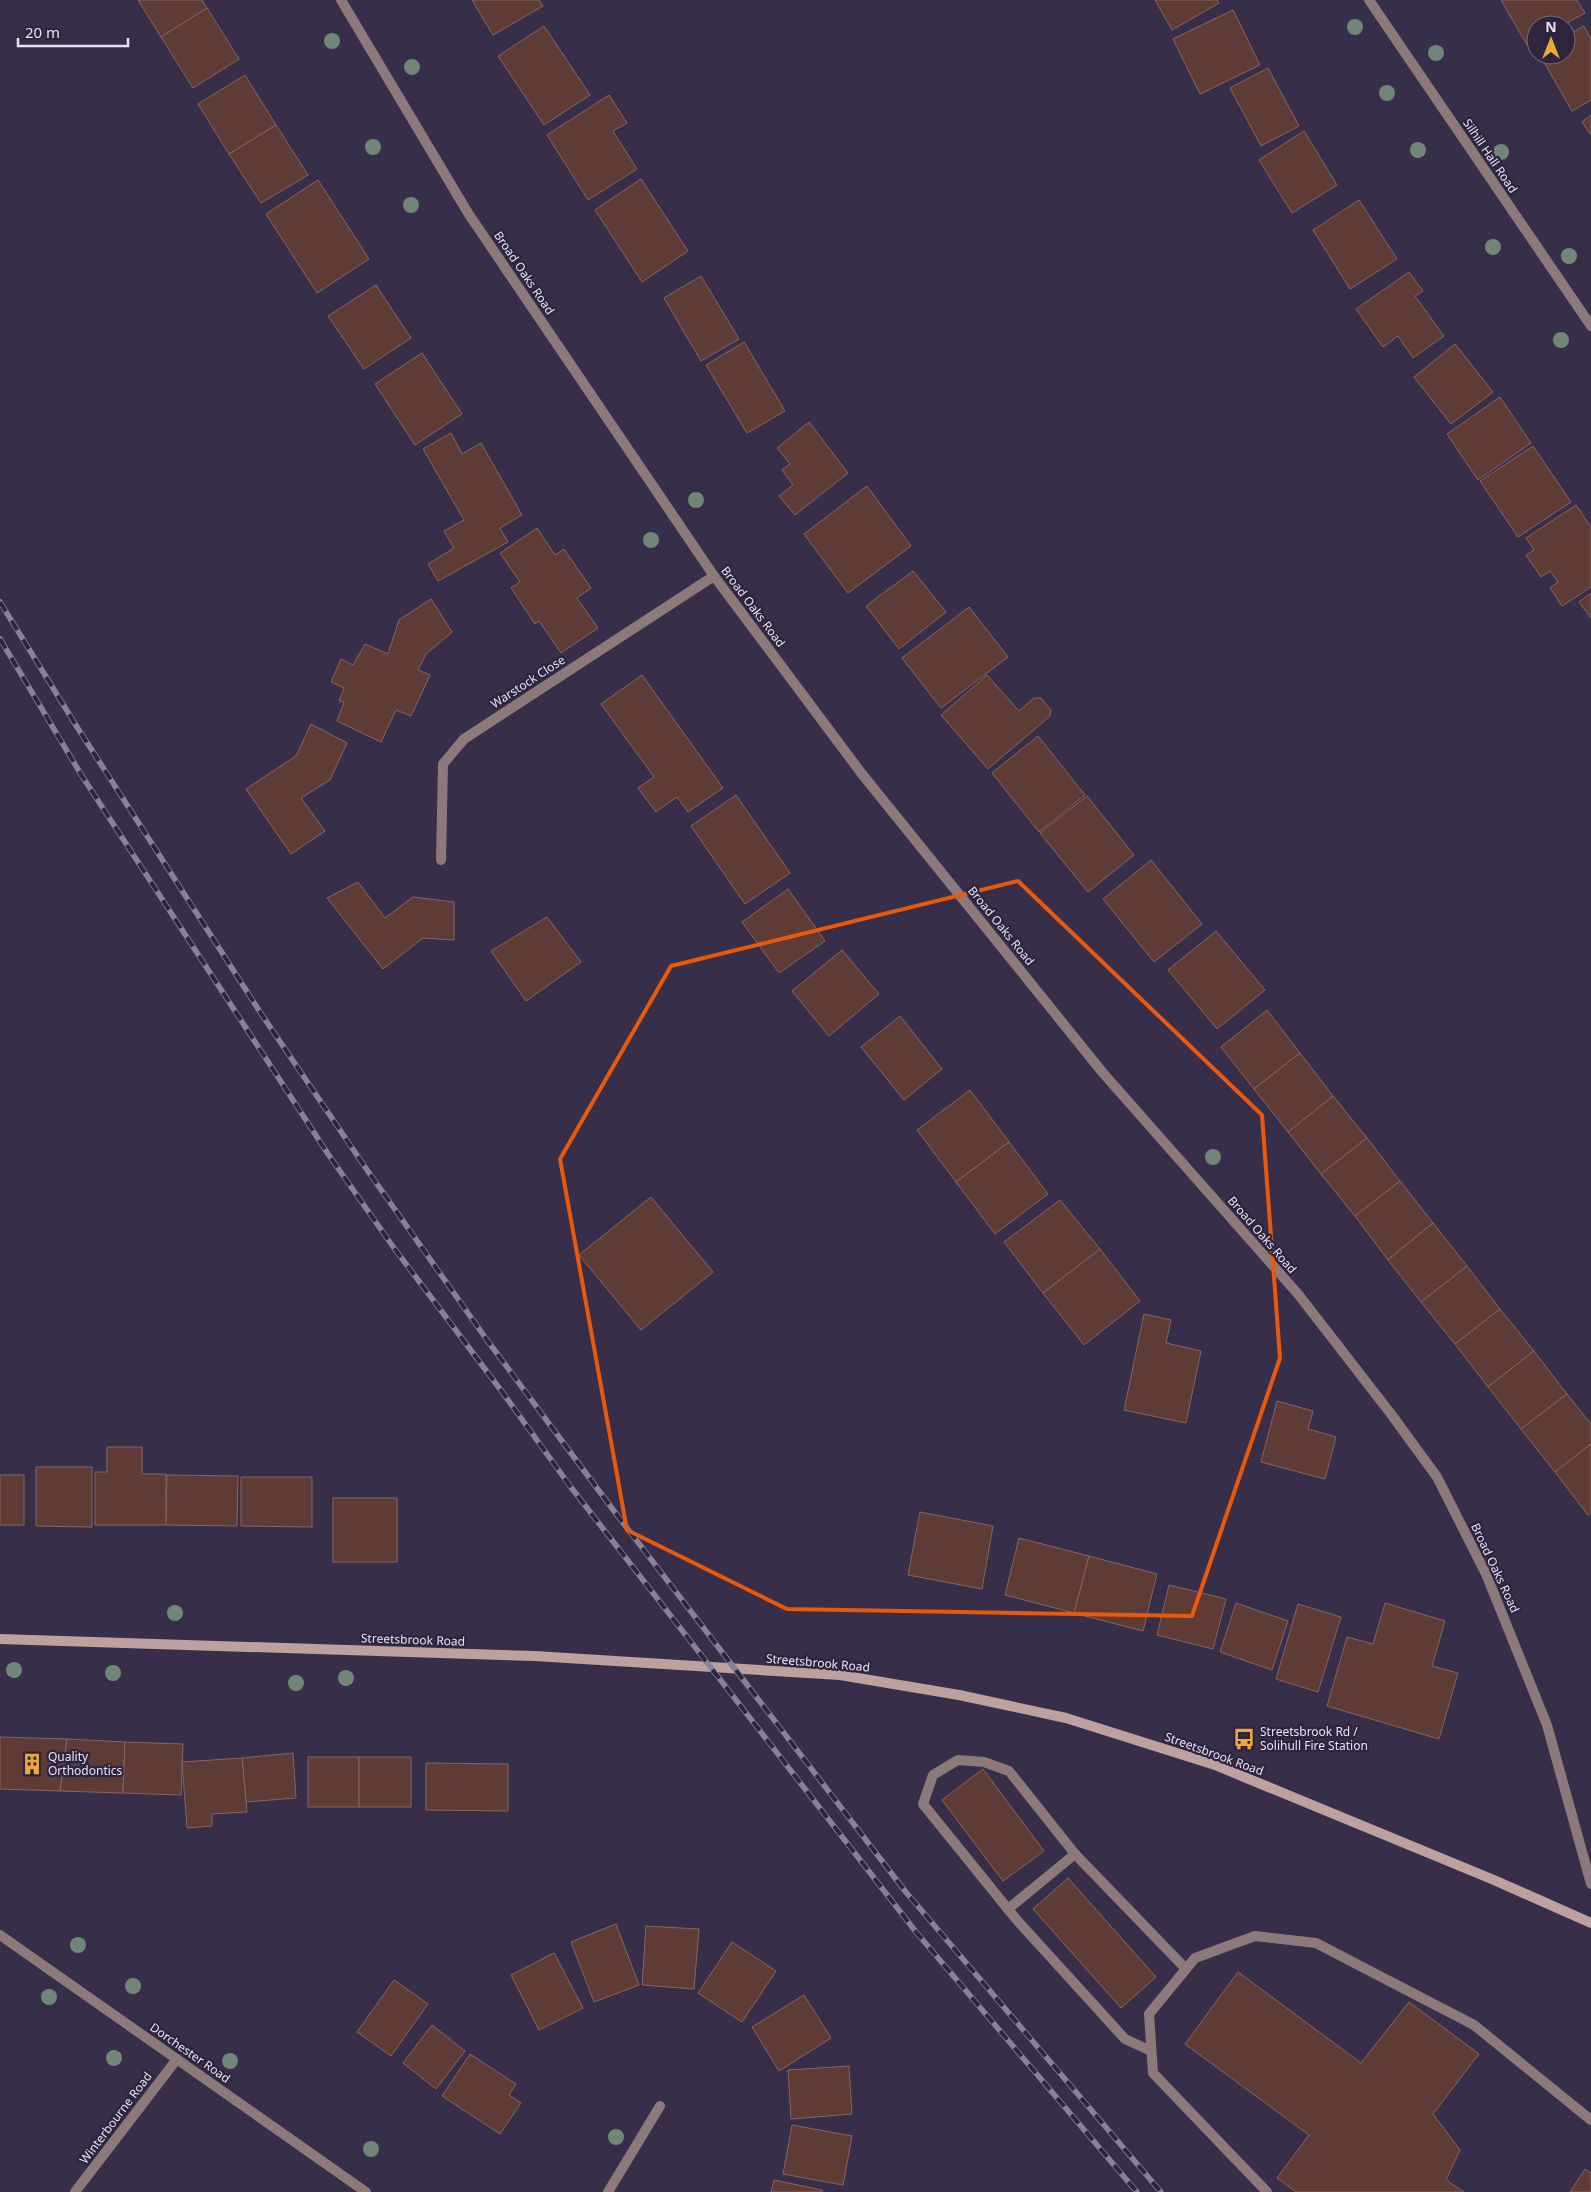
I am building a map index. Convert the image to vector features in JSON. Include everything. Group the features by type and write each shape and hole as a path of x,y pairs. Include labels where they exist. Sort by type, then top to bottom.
{"main road":[{"name":"Streetsbrook Road","path":"0,1639 535,1656 840,1675 959,1695 1066,1718 1215,1765 1494,1880 1591,1923"}],"street":[{"name":"Broad Oaks Road","path":"340,0 468,213 714,576 862,774 1103,1073 1298,1294 1437,1477 1486,1574 1547,1725 1591,1884"},
{"name":"Silhill Hall Road","path":"1369,0 1591,326"},
{"name":"Warstock Close","path":"441,860 442,764 464,739 714,576"},
{"path":"1151,2051 1126,2039 1008,1909 923,1804 933,1775 958,1760 984,1762 1009,1771 1076,1854 1186,1969"},
{"path":"1008,1909 1076,1854"},
{"name":"Dorchester Road","path":"0,1935 366,2192"},
{"path":"1267,2192 1153,2073 1149,2014 1195,1958 1255,1936 1316,1944 1474,2025 1591,2120"},
{"name":"Winterbourne Road","path":"75,2192 177,2059"},
{"path":"608,2192 660,2106"}],"highlighted area":[{"path":"1018,881 1262,1115 1280,1358 1192,1616 787,1609 627,1530 560,1159 671,966"}],"building":[{"path":"138,0 202,0 207,8 161,37"},
{"path":"472,0 539,0 543,6 493,35"},
{"path":"1155,0 1217,0 1219,3 1172,30"},
{"path":"1501,0 1577,0 1585,13 1576,18 1576,15 1526,15 1526,43"},
{"path":"207,8 239,59 193,88 161,37"},
{"path":"1233,10 1260,65 1200,94 1173,39"},
{"path":"544,26 590,95 544,125 498,56"},
{"path":"1584,26 1591,39 1591,100 1572,111 1546,65 1576,65 1576,30"},
{"path":"1268,68 1299,126 1261,146 1230,88"},
{"path":"245,75 276,125 229,154 198,104"},
{"path":"609,95 627,123 613,131 637,169 588,200 547,135"},
{"path":"1591,115 1591,135 1582,122"},
{"path":"276,125 308,175 261,203 229,154"},
{"path":"1304,131 1337,185 1292,213 1259,160"},
{"path":"641,179 688,251 642,282 595,210"},
{"path":"318,180 369,259 317,293 266,214"},
{"path":"1359,200 1397,259 1350,289 1313,230"},
{"path":"1409,272 1423,291 1415,296 1444,336 1413,358 1398,336 1383,347 1356,309"},
{"path":"701,276 739,339 701,361 664,298"},
{"path":"376,285 411,338 364,369 328,316"},
{"path":"744,342 785,411 747,433 706,365"},
{"path":"1455,344 1493,392 1451,424 1414,377"},
{"path":"422,353 462,414 415,445 375,384"},
{"path":"1500,397 1531,443 1478,480 1447,434"},
{"path":"809,422 848,473 795,515 779,496 793,485 782,470 790,464 777,448"},
{"path":"451,433 462,454 481,443 522,515 500,528 508,542 438,581 428,564 454,548 444,531 464,520 423,449"},
{"path":"1533,446 1571,502 1518,537 1480,481"},
{"path":"867,486 911,546 848,593 804,534"},
{"path":"1576,505 1591,527 1591,587 1562,606 1550,588 1558,582 1550,571 1541,577 1526,555 1534,550 1526,538"},
{"path":"537,528 555,555 564,549 591,588 577,598 598,628 561,653 539,621 535,624 511,588 520,582 500,553"},
{"path":"913,571 946,612 899,649 866,606"},
{"path":"1591,593 1591,618 1579,602"},
{"path":"431,599 452,632 426,654 418,670 430,675 411,716 396,710 381,742 337,721 344,702 339,701 344,688 331,682 341,659 353,665 365,644 388,654 399,620"},
{"path":"969,607 1008,657 941,708 902,658"},
{"path":"642,675 723,788 688,812 677,797 656,812 638,788 654,777 601,704"},
{"path":"987,675 1019,711 1034,698 1041,698 1051,710 1050,716 988,769 941,715"},
{"path":"311,724 347,743 330,780 301,798 325,831 291,854 246,789 296,756"},
{"path":"1038,736 1085,795 1039,832 992,773"},
{"path":"736,795 790,873 745,904 691,826"},
{"path":"1087,796 1134,855 1088,892 1040,833"},
{"path":"1151,860 1202,924 1154,962 1103,899"},
{"path":"358,882 385,918 413,897 454,902 454,940 423,938 383,969 327,898"},
{"path":"788,889 825,941 779,973 742,922"},
{"path":"547,917 581,962 526,1001 491,951"},
{"path":"1216,931 1265,990 1217,1029 1168,970"},
{"path":"842,950 879,994 829,1036 792,991"},
{"path":"1267,1010 1300,1053 1254,1089 1221,1047"},
{"path":"900,1016 942,1069 904,1100 861,1047"},
{"path":"1300,1053 1333,1096 1288,1132 1254,1089"},
{"path":"970,1090 1009,1142 956,1182 917,1130"},
{"path":"1333,1096 1367,1138 1321,1174 1288,1132"},
{"path":"1367,1138 1400,1181 1355,1216 1321,1174"},
{"path":"1009,1142 1048,1194 995,1234 956,1182"},
{"path":"1400,1181 1433,1223 1388,1260 1355,1216"},
{"path":"651,1197 713,1272 641,1330 579,1255"},
{"path":"1060,1200 1100,1249 1043,1293 1004,1242"},
{"path":"1433,1223 1467,1266 1421,1302 1388,1260"},
{"path":"1100,1249 1140,1301 1084,1345 1043,1293"},
{"path":"1467,1266 1500,1309 1455,1344 1421,1302"},
{"path":"1500,1309 1534,1351 1488,1387 1455,1344"},
{"path":"1144,1314 1171,1320 1166,1343 1201,1351 1186,1423 1124,1410"},
{"path":"1534,1351 1567,1394 1521,1429 1488,1387"},
{"path":"1567,1394 1591,1424 1591,1444 1555,1472 1521,1429"},
{"path":"1277,1401 1313,1411 1308,1429 1336,1437 1325,1479 1261,1462"},
{"path":"1591,1444 1591,1513 1588,1515 1555,1472"},
{"path":"107,1447 142,1447 142,1474 166,1474 166,1525 95,1525 95,1472 107,1472"},
{"path":"36,1467 92,1467 92,1527 36,1526"},
{"path":"0,1475 24,1475 24,1525 0,1525"},
{"path":"167,1475 238,1476 237,1526 166,1525"},
{"path":"241,1477 312,1477 312,1527 241,1526"},
{"path":"333,1498 397,1498 397,1562 333,1562"},
{"path":"920,1512 993,1526 982,1589 908,1575"},
{"path":"1019,1538 1089,1556 1074,1613 1005,1595"},
{"path":"1089,1556 1157,1574 1143,1631 1074,1613"},
{"path":"1169,1585 1226,1599 1213,1649 1157,1635"},
{"path":"1236,1603 1288,1621 1272,1670 1220,1652"},
{"path":"1385,1603 1445,1621 1432,1666 1458,1673 1439,1739 1327,1706 1347,1637 1373,1644"},
{"path":"1298,1604 1341,1617 1318,1692 1276,1679"},
{"name":"Quality Orthodontics","path":"0,1737 67,1739 60,1791 0,1789"},
{"path":"67,1739 125,1742 123,1793 60,1791"},
{"path":"125,1742 183,1744 181,1795 123,1793"},
{"path":"293,1753 296,1798 246,1802 242,1758"},
{"path":"308,1757 359,1757 359,1807 308,1807"},
{"path":"359,1757 411,1757 411,1807 359,1807"},
{"path":"242,1758 247,1812 212,1814 212,1826 187,1828 182,1762"},
{"path":"426,1763 508,1764 508,1811 426,1810"},
{"path":"983,1769 1044,1851 1003,1881 942,1800"},
{"path":"1068,1878 1156,1977 1121,2008 1033,1909"},
{"path":"616,1924 639,1985 594,2002 571,1942"},
{"path":"646,1926 699,1929 694,1989 642,1985"},
{"path":"732,1942 776,1971 742,2022 698,1993"},
{"path":"554,1953 583,2008 539,2030 511,1975"},
{"path":"1238,1972 1361,2063 1409,2002 1479,2054 1433,2114 1460,2150 1446,2180 1464,2192 1296,2192 1277,2178 1309,2135 1185,2044"},
{"path":"394,1980 428,2004 391,2056 357,2032"},
{"path":"804,1995 831,2038 779,2071 752,2027"},
{"path":"432,2025 465,2051 436,2089 403,2063"},
{"path":"470,2054 516,2084 509,2095 521,2103 500,2134 442,2096"},
{"path":"849,2066 852,2114 791,2119 788,2070"},
{"path":"792,2125 852,2136 843,2185 783,2174"},
{"path":"1585,2169 1591,2173 1591,2192 1570,2192"},
{"path":"774,2180 822,2190 822,2192 771,2192"}],"railway":[{"path":"0,602 77,727 262,1015 365,1167 487,1340 614,1511 905,1891 1161,2192"},
{"path":"0,639 82,776 328,1154 394,1248 570,1486 916,1932 1137,2192"}],"place":[{"name":"Streetsbrook Rd / Solihull Fire Station","path":"1244,1739"},
{"name":"Quality Orthodontics","path":"32,1764"}]}
